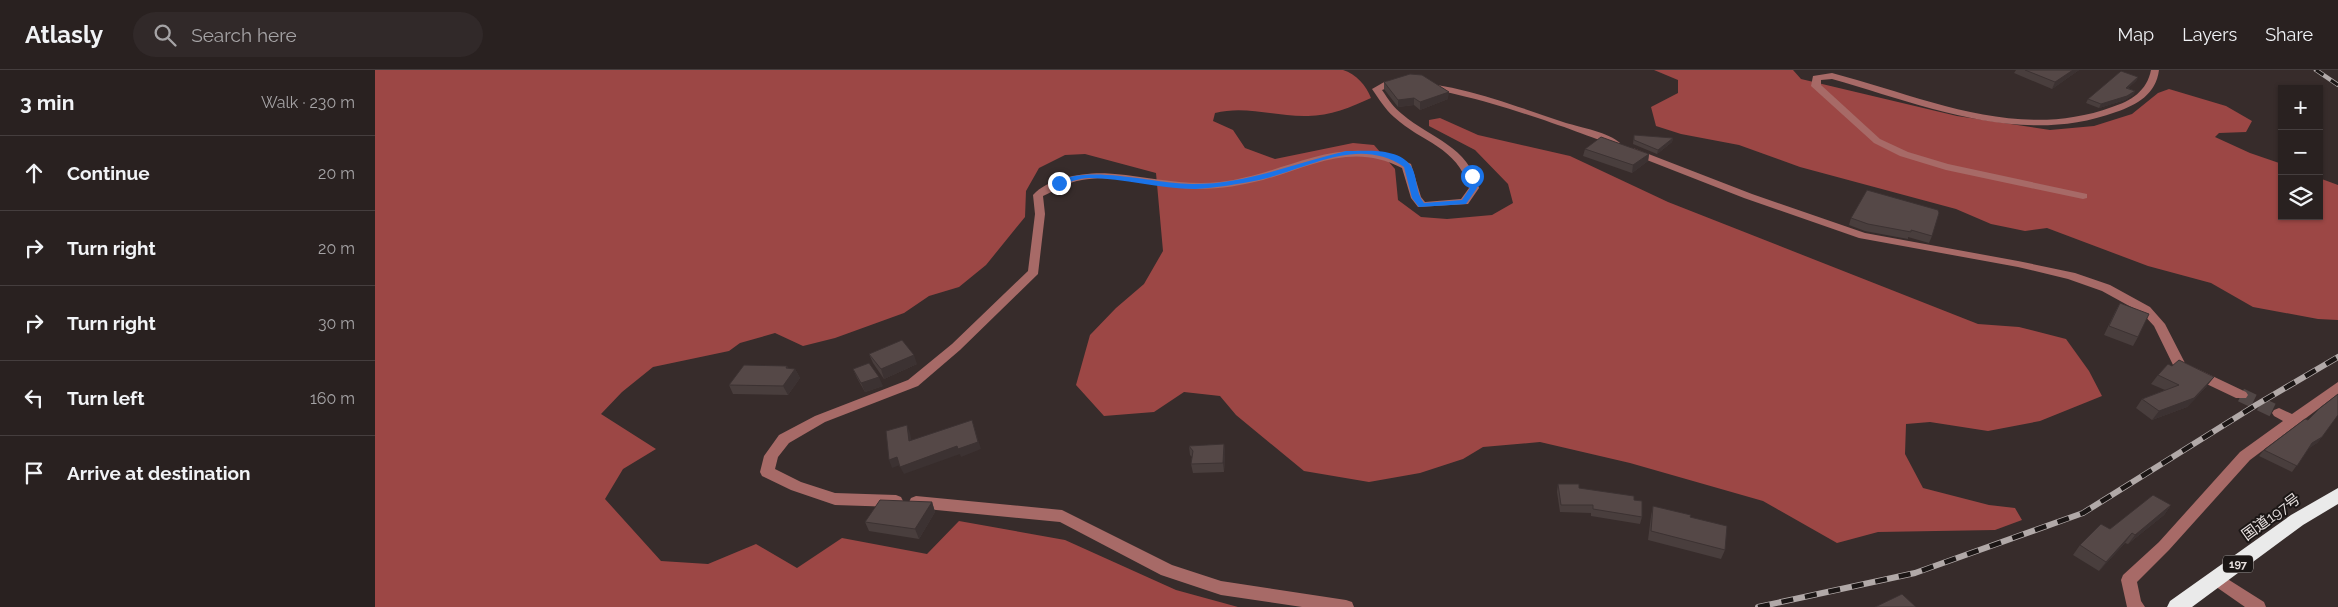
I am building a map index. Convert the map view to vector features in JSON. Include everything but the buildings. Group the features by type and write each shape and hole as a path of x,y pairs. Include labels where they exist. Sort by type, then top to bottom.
{"highway":[{"name":"国道197号","path":"2177,607 2218,580 2297,520 2338,495"}],"street":[{"path":"2083,196 1946,167 1903,154 1877,141 1816,86 1816,78 1831,76 1938,107 2035,124 2058,124 2087,120 2131,103 2143,96 2155,70"},
{"path":"1346,607 1221,588 1167,570 1062,516 927,503 835,499 796,486 767,472 771,456 784,440 820,419 913,383 956,347 1034,272 1040,214 1037,195 1059,183 1087,176 1195,186 1259,178 1301,163 1346,152 1376,152 1394,157 1407,166 1416,198 1422,205 1464,202 1474,188 1472,176 1461,159 1442,144 1397,116 1377,89 1378,85 1393,75 1420,77 1453,85 1528,113 1584,130 1748,196 1863,236 2018,264 2071,276 2106,288 2146,310 2159,324 2180,366 2241,395"},
{"path":"2137,607 2134,604 2129,580 2164,546 2245,456 2338,387"},
{"path":"2279,413 2293,420"},
{"path":"2218,580 2259,607"}],"shaded area":[{"path":"375,70 1343,70 1352,74 1360,81 1371,98 1332,113 1296,116 1238,110 1215,113 1213,121 1233,130 1245,148 1275,159 1353,143 1374,145 1395,169 1398,200 1421,217 1447,219 1492,215 1513,203 1508,184 1475,150 1429,126 1429,120 1440,118 1478,135 1570,156 1668,202 1978,324 2019,327 2066,339 2089,371 2102,396 2040,421 1988,431 1930,422 1906,424 1905,454 1923,488 1989,505 2015,508 2022,520 1995,530 1878,532 1837,543 1763,501 1630,463 1540,442 1483,447 1463,459 1420,473 1369,482 1304,471 1236,415 1220,396 1184,392 1154,412 1104,416 1076,385 1090,335 1116,308 1144,284 1163,251 1156,173 1085,154 1065,155 1039,168 1026,191 1025,217 986,265 959,287 929,296 904,313 835,338 803,346 775,333 740,343 729,351 653,367 622,392 601,414 656,449 623,469 605,499 661,561 708,564 756,544 797,568 842,538 927,554 959,521 1065,540 1176,590 1238,607 375,607"},
{"path":"1654,70 1793,70 1801,79 1957,116 2050,130 2094,126 2132,114 2158,93 2169,89 2226,106 2252,121 2246,132 2219,133 2215,137 2250,153 2278,163 2278,220 2323,220 2323,179 2338,185 2338,320 2318,319 2253,307 2211,283 2148,266 2047,228 2025,231 1991,224 1956,209 1800,167 1739,145 1681,134 1656,126 1651,107 1678,93 1678,80"}],"tunnel":[{"path":"2241,395 2279,413"}],"railway":[{"path":"2316,70 2338,85"},
{"path":"1758,607 1915,573 2083,513 2256,405 2338,357"}],"route":[{"path":"1059,183 1087,176 1195,186 1259,178 1301,163 1346,152 1376,152 1394,157 1407,166 1416,198 1422,205 1438,205 1464,202 1474,188 1472,176"}]}
